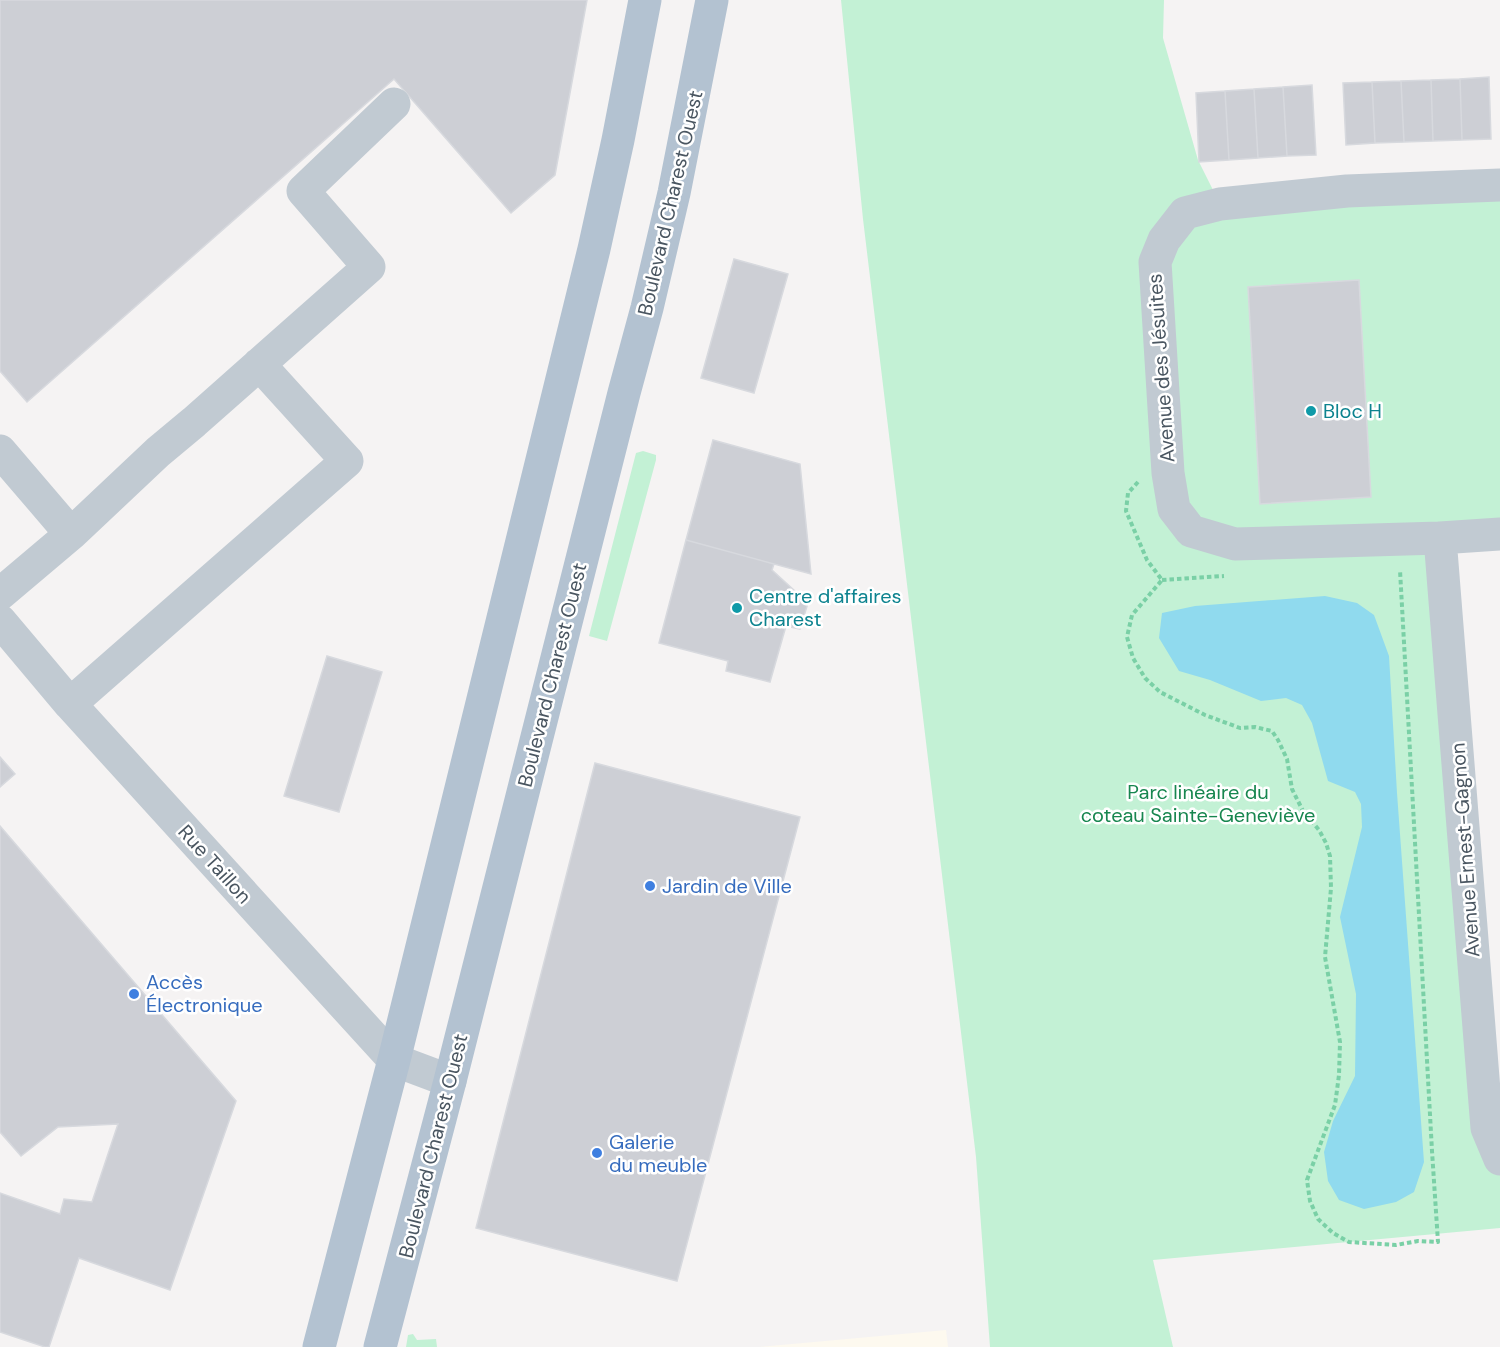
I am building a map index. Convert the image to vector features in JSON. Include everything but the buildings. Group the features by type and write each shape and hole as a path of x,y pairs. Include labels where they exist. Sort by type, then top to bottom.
{"main road":[{"path":"319,1347 394,1060 594,249 645,0"},
{"name":"Boulevard Charest Ouest","path":"380,1347 647,308 674,192 712,0"}],"street":[{"path":"0,594 71,534 158,452 369,267 303,191 394,104"},
{"name":"Avenue des Jésuites","path":"1500,185 1347,191 1220,204 1185,213 1164,240 1155,262 1168,473 1174,509 1191,531 1235,544 1500,534"},
{"path":"70,705 347,461 260,364"},
{"path":"0,452 71,534"},
{"name":"Avenue Ernest-Gagnon","path":"1440,538 1487,1128 1500,1159"},
{"name":"Rue Taillon","path":"0,621 70,705 394,1060 450,1081"}],"path":[{"path":"1168,473 1137,482 1128,493 1126,511 1147,560 1162,580 1132,615 1127,637 1133,658 1152,685 1180,703 1240,728 1255,727 1272,731 1287,759 1292,789 1326,843 1330,856 1331,888 1325,957 1340,1042 1335,1105 1307,1180 1310,1201 1318,1220 1333,1233 1349,1242 1396,1245 1418,1241 1438,1242 1400,564"}],"shaded area":[{"path":"946,1330 948,1347 759,1347"}],"green space":[{"name":"Parc linéaire du coteau Sainte-Geneviève","path":"841,0 1164,0 1163,38 1198,160 1220,204 1500,185 1500,534 1440,537 1500,1159 1500,1228 1153,1260 1173,1347 990,1347 976,1157 863,219"},
{"path":"643,451 656,455 656,460 607,641 589,636 636,453"},
{"path":"413,1334 417,1340 436,1339 437,1347 406,1347 408,1335"}],"water":[{"path":"1325,596 1357,603 1374,615 1389,656 1424,1162 1414,1192 1396,1202 1364,1209 1339,1200 1328,1181 1324,1152 1333,1121 1355,1076 1356,994 1340,917 1362,827 1361,804 1355,792 1328,781 1312,723 1302,705 1286,698 1261,701 1210,680 1179,671 1159,638 1162,613 1195,606"}],"place":[{"name":"Bloc H","path":"1311,411"},
{"name":"Centre d'affaires Charest","path":"737,608"},
{"name":"Jardin de Ville","path":"650,886"},
{"name":"Accès Électronique","path":"134,994"},
{"name":"Galerie du meuble","path":"597,1153"}]}
